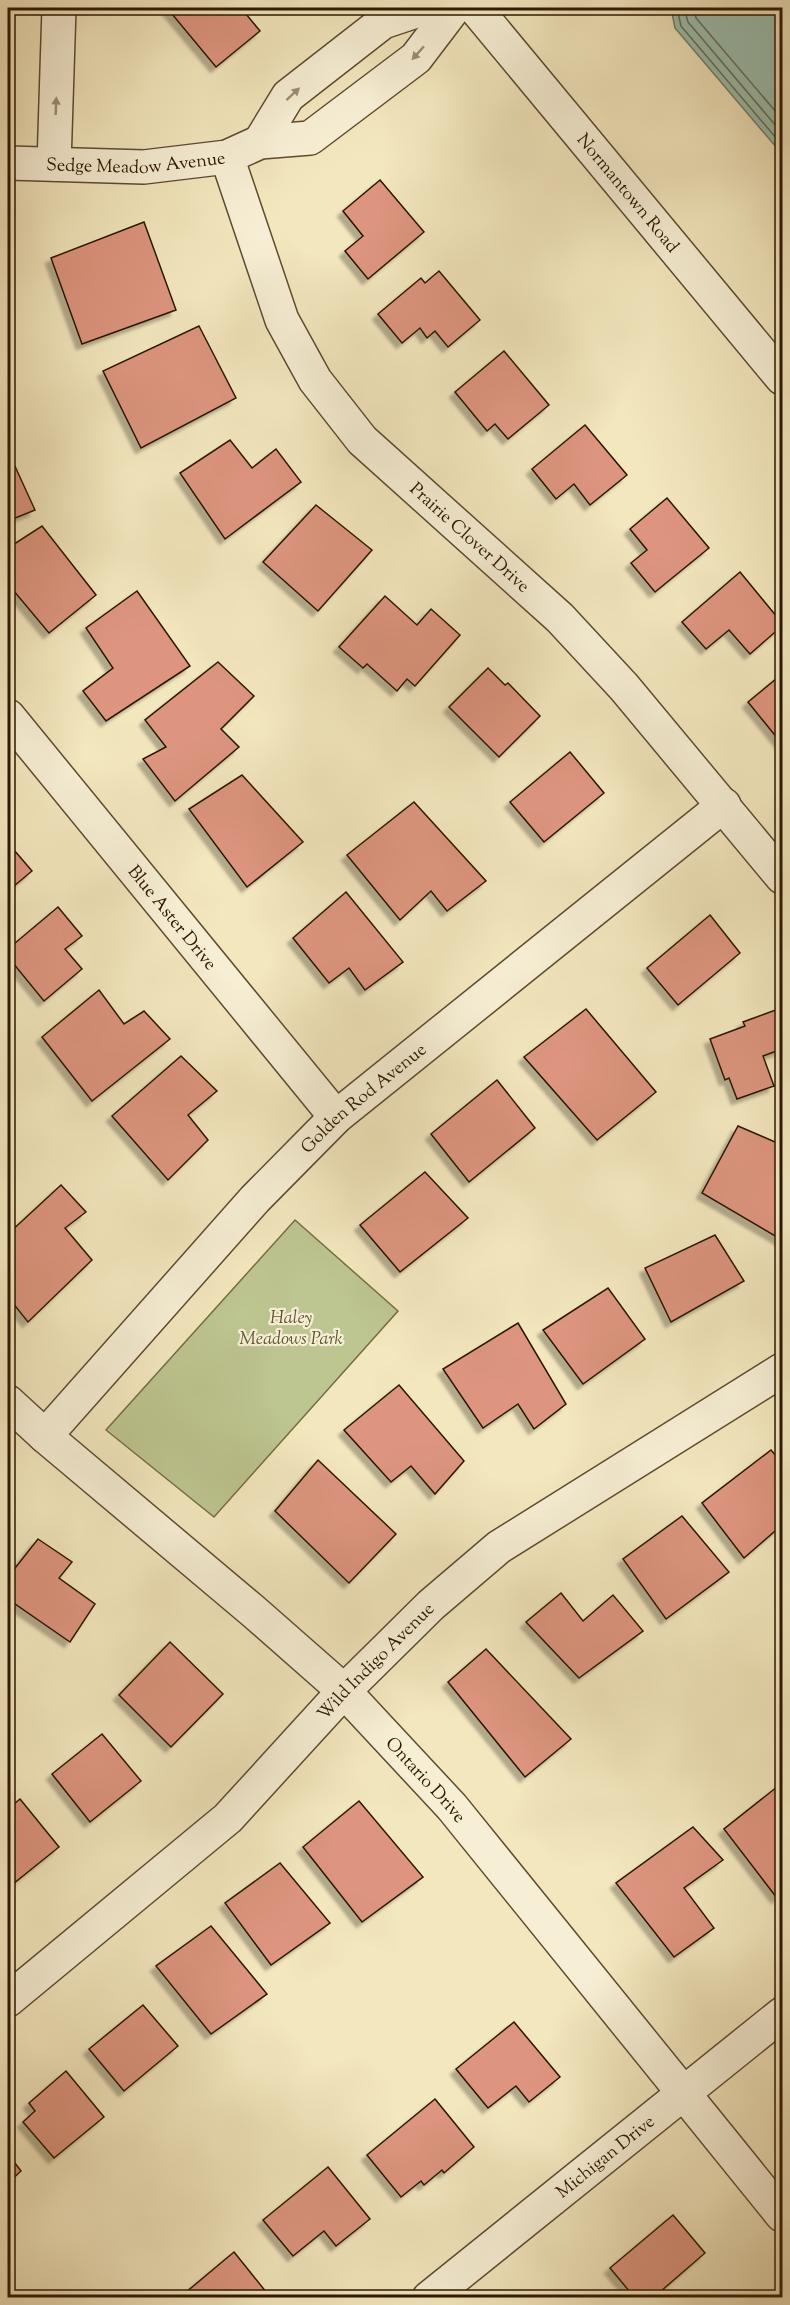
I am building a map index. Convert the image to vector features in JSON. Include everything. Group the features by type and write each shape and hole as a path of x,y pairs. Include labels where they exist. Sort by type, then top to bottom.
{"street":[{"path":"54,164 59,8"},
{"path":"260,142 288,96 383,22 425,8"},
{"name":"Sedge Meadow Avenue","path":"8,163 144,167 227,157 260,142 310,138 416,58 454,8"},
{"name":"Normantown Road","path":"475,8 783,378"},
{"name":"Prairie Clover Drive","path":"227,157 282,320 315,380 362,440 560,618 624,687 783,877"},
{"name":"Blue Aster Drive","path":"8,716 336,1117"},
{"name":"Golden Rod Avenue","path":"45,1437 255,1199 336,1117 724,805"},
{"name":"Wild Indigo Avenue","path":"8,2000 228,1818 344,1691 431,1605 499,1547 783,1371"},
{"name":"Ontario Drive","path":"8,1402 45,1437 253,1611 344,1691 452,1808 783,2215"},
{"name":"Michigan Drive","path":"429,2298 783,2014"}],"green space":[{"name":"Haley Meadows Park","path":"295,1220 398,1311 214,1517 106,1430"}],"water":[{"path":"671,8 782,8 782,154 675,28"}],"building":[{"path":"167,8 241,8 260,31 216,67"},
{"path":"380,180 424,232 368,279 345,251 363,236 343,211"},
{"path":"144,222 176,310 82,344 51,258"},
{"path":"439,271 480,320 448,347 435,331 427,338 420,328 402,343 378,314 421,278 425,283"},
{"path":"199,326 236,398 141,448 103,371"},
{"path":"504,351 549,405 508,439 495,424 487,431 455,392"},
{"path":"585,425 627,475 590,505 574,484 556,499 532,469"},
{"path":"230,440 252,468 276,449 301,482 225,539 180,473"},
{"path":"8,451 35,510 8,521"},
{"path":"667,498 709,548 655,592 631,563 647,550 630,529"},
{"path":"316,505 372,550 318,611 263,562"},
{"path":"42,526 96,595 49,633 8,584 8,548"},
{"path":"740,572 782,623 782,626 750,654 729,630 706,649 682,622"},
{"path":"137,591 190,666 106,721 83,691 113,668 86,628"},
{"path":"385,596 417,625 431,609 460,635 415,686 407,679 397,691 367,664 363,668 339,647"},
{"path":"218,662 254,696 221,729 239,747 175,801 143,759 166,747 145,720"},
{"path":"488,668 505,685 508,683 540,716 499,757 449,707"},
{"path":"782,674 782,744 748,702"},
{"path":"570,752 604,793 544,842 510,802"},
{"path":"242,775 303,842 247,887 189,809"},
{"path":"414,802 486,881 447,911 431,891 400,920 347,855"},
{"path":"8,843 32,871 8,891"},
{"path":"346,892 403,962 365,990 349,968 329,983 293,938"},
{"path":"58,907 82,936 65,949 82,969 44,1001 8,957 8,949"},
{"path":"710,915 740,953 678,1005 647,968"},
{"path":"99,990 124,1024 144,1011 170,1039 92,1101 42,1037"},
{"path":"781,1008 782,1049 763,1056 774,1086 737,1099 729,1078 725,1080 710,1039 745,1026 743,1022"},
{"path":"586,1009 656,1092 597,1140 524,1057"},
{"path":"181,1056 217,1091 188,1115 208,1140 168,1180 112,1116"},
{"path":"497,1080 535,1128 469,1182 431,1134"},
{"path":"738,1126 782,1145 780,1189 782,1190 782,1240 702,1193"},
{"path":"425,1172 468,1218 400,1272 360,1225"},
{"path":"61,1185 86,1212 65,1228 92,1260 28,1322 8,1297 8,1234"},
{"path":"715,1235 744,1281 671,1322 645,1268"},
{"path":"608,1288 645,1339 583,1384 543,1330"},
{"path":"518,1323 566,1404 534,1429 518,1404 483,1428 443,1369"},
{"path":"399,1385 464,1461 435,1494 411,1466 391,1482 344,1430"},
{"path":"771,1450 782,1463 782,1525 744,1558 702,1503"},
{"path":"318,1460 396,1534 349,1583 275,1511"},
{"path":"682,1516 729,1572 666,1619 623,1559"},
{"path":"38,1539 72,1562 59,1578 95,1604 70,1642 8,1599 8,1577"},
{"path":"561,1593 583,1621 613,1595 643,1631 579,1678 526,1622"},
{"path":"170,1642 223,1694 171,1747 119,1695"},
{"path":"486,1649 571,1739 525,1777 448,1682"},
{"path":"102,1734 141,1781 90,1822 52,1774"},
{"path":"782,1783 782,1893 777,1898 724,1829"},
{"path":"20,1799 59,1847 8,1888 8,1809"},
{"path":"359,1801 423,1877 362,1922 303,1847"},
{"path":"693,1827 723,1860 684,1888 714,1928 674,1957 616,1883"},
{"path":"280,1863 330,1923 271,1965 225,1903"},
{"path":"211,1926 267,1994 211,2034 156,1966"},
{"path":"143,2005 178,2046 124,2091 89,2049"},
{"path":"514,2022 560,2077 529,2102 516,2086 488,2108 456,2069"},
{"path":"66,2071 104,2117 54,2158 23,2122 35,2111 29,2103"},
{"path":"435,2099 474,2147 444,2173 442,2170 424,2185 421,2181 401,2197 367,2155"},
{"path":"8,2154 21,2171 8,2183"},
{"path":"328,2167 370,2219 336,2246 324,2231 293,2256 263,2220"},
{"path":"673,2215 705,2253 653,2298 635,2298 610,2268"},
{"path":"234,2252 271,2298 179,2298"}]}
